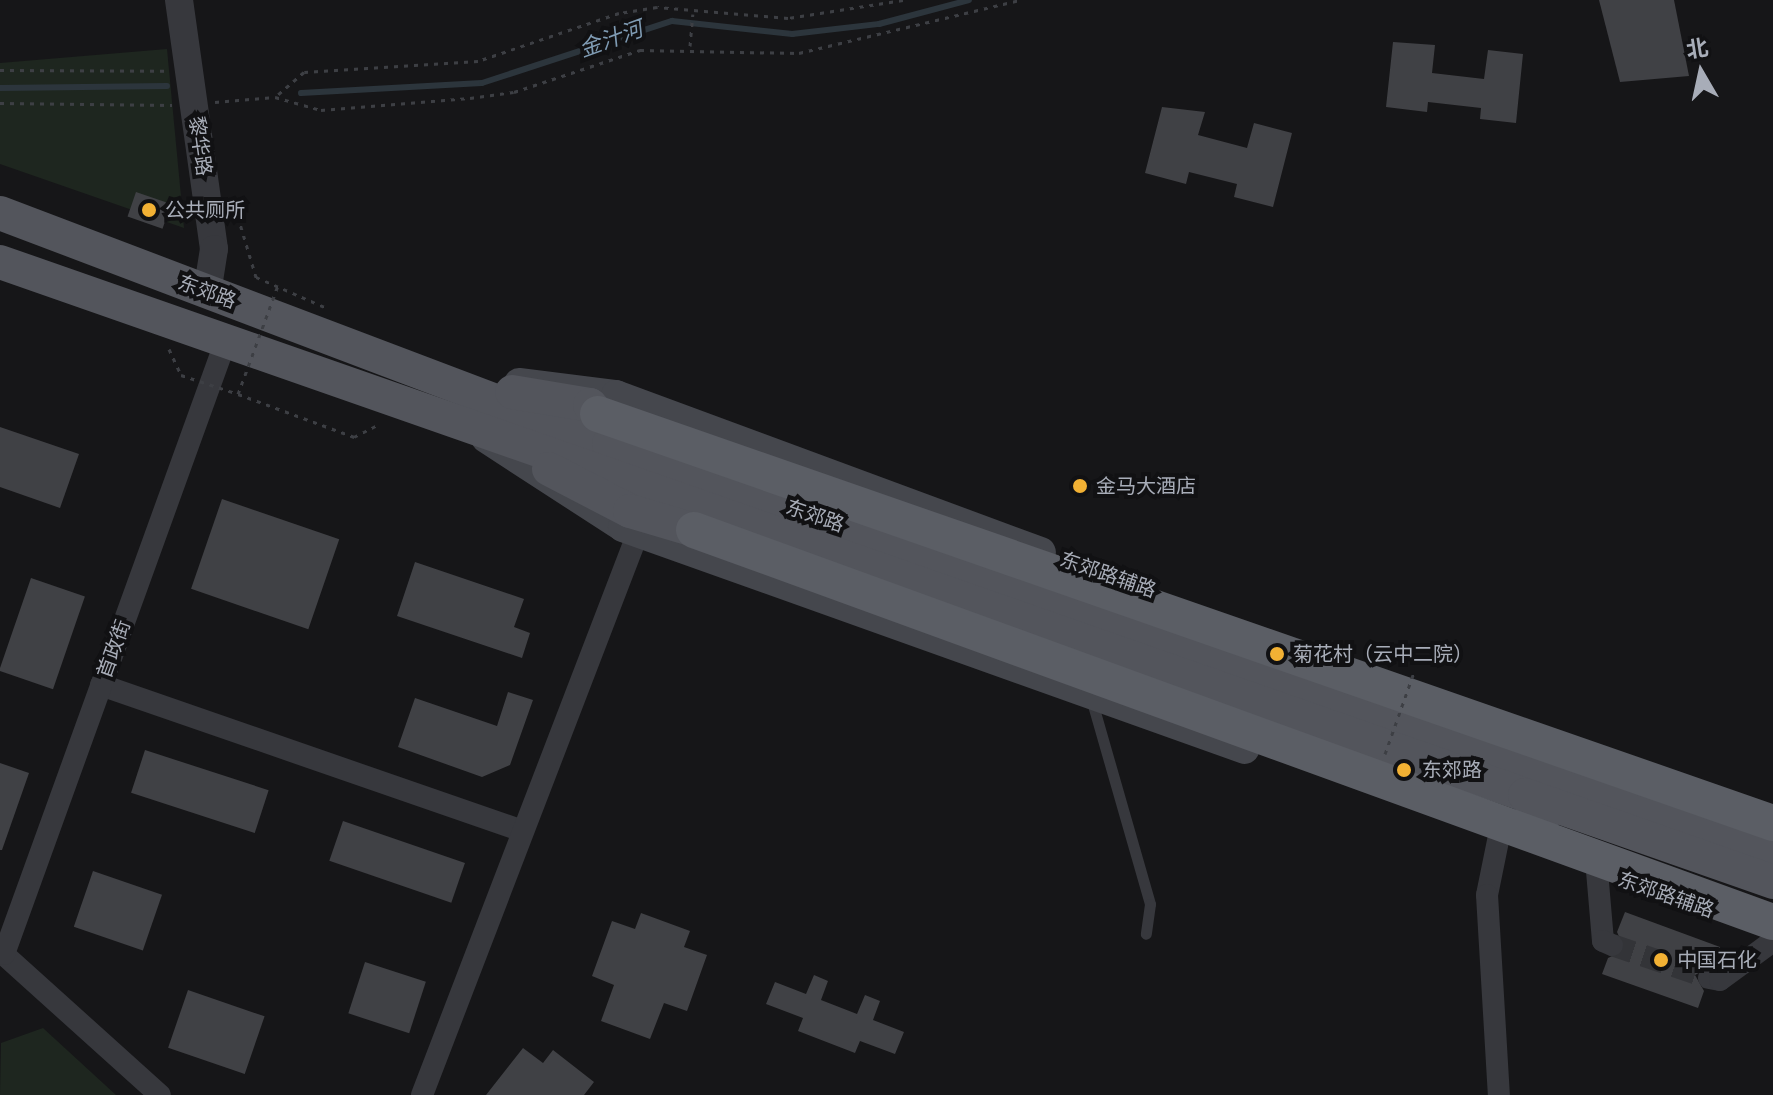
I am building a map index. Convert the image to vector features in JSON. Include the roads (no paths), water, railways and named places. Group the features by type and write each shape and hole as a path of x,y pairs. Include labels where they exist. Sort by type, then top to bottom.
{"highway":[{"path":"598,414 1773,823"},
{"path":"694,530 1773,922"}],"main road":[{"name":"东郊路","path":"0,213 609,444 1773,849"},
{"name":"东郊路","path":"0,262 1773,882"},
{"path":"439,377 571,400 598,414"},
{"name":"东郊路辅路","path":"439,377 472,385 568,383 616,395 1032,548 1773,804"},
{"path":"430,411 630,511 694,530"},
{"name":"东郊路辅路","path":"430,411 638,533 1417,810 1773,931"},
{"path":"1525,795 1597,871"}],"street":[{"name":"黎华路","path":"179,0 214,249 207,293"},
{"name":"首政街","path":"1,956 225,343"},
{"path":"422,1095 638,533"},
{"path":"101,685 522,831"},
{"path":"1499,836 1487,895 1499,1095"},
{"path":"1597,871 1603,941 1612,945"},
{"path":"1709,978 1720,980 1773,941"},
{"path":"1,956 160,1095"}],"lane":[{"path":"1089,694 1150,904 1146,934"}],"waterway":[{"name":"金汁河","path":"301,93 482,83 672,21 792,34 879,24 969,0"},
{"name":"金汁河","path":"0,88 167,86"}],"tunnel":[{"path":"1612,945 1709,978"}],"place":[{"name":"公共厕所","path":"149,210"},
{"name":"金马大酒店","path":"1080,486"},
{"name":"菊花村（云中二院）","path":"1277,654"},
{"name":"东郊路","path":"1404,770"},
{"name":"中国石化","path":"1661,960"}]}
